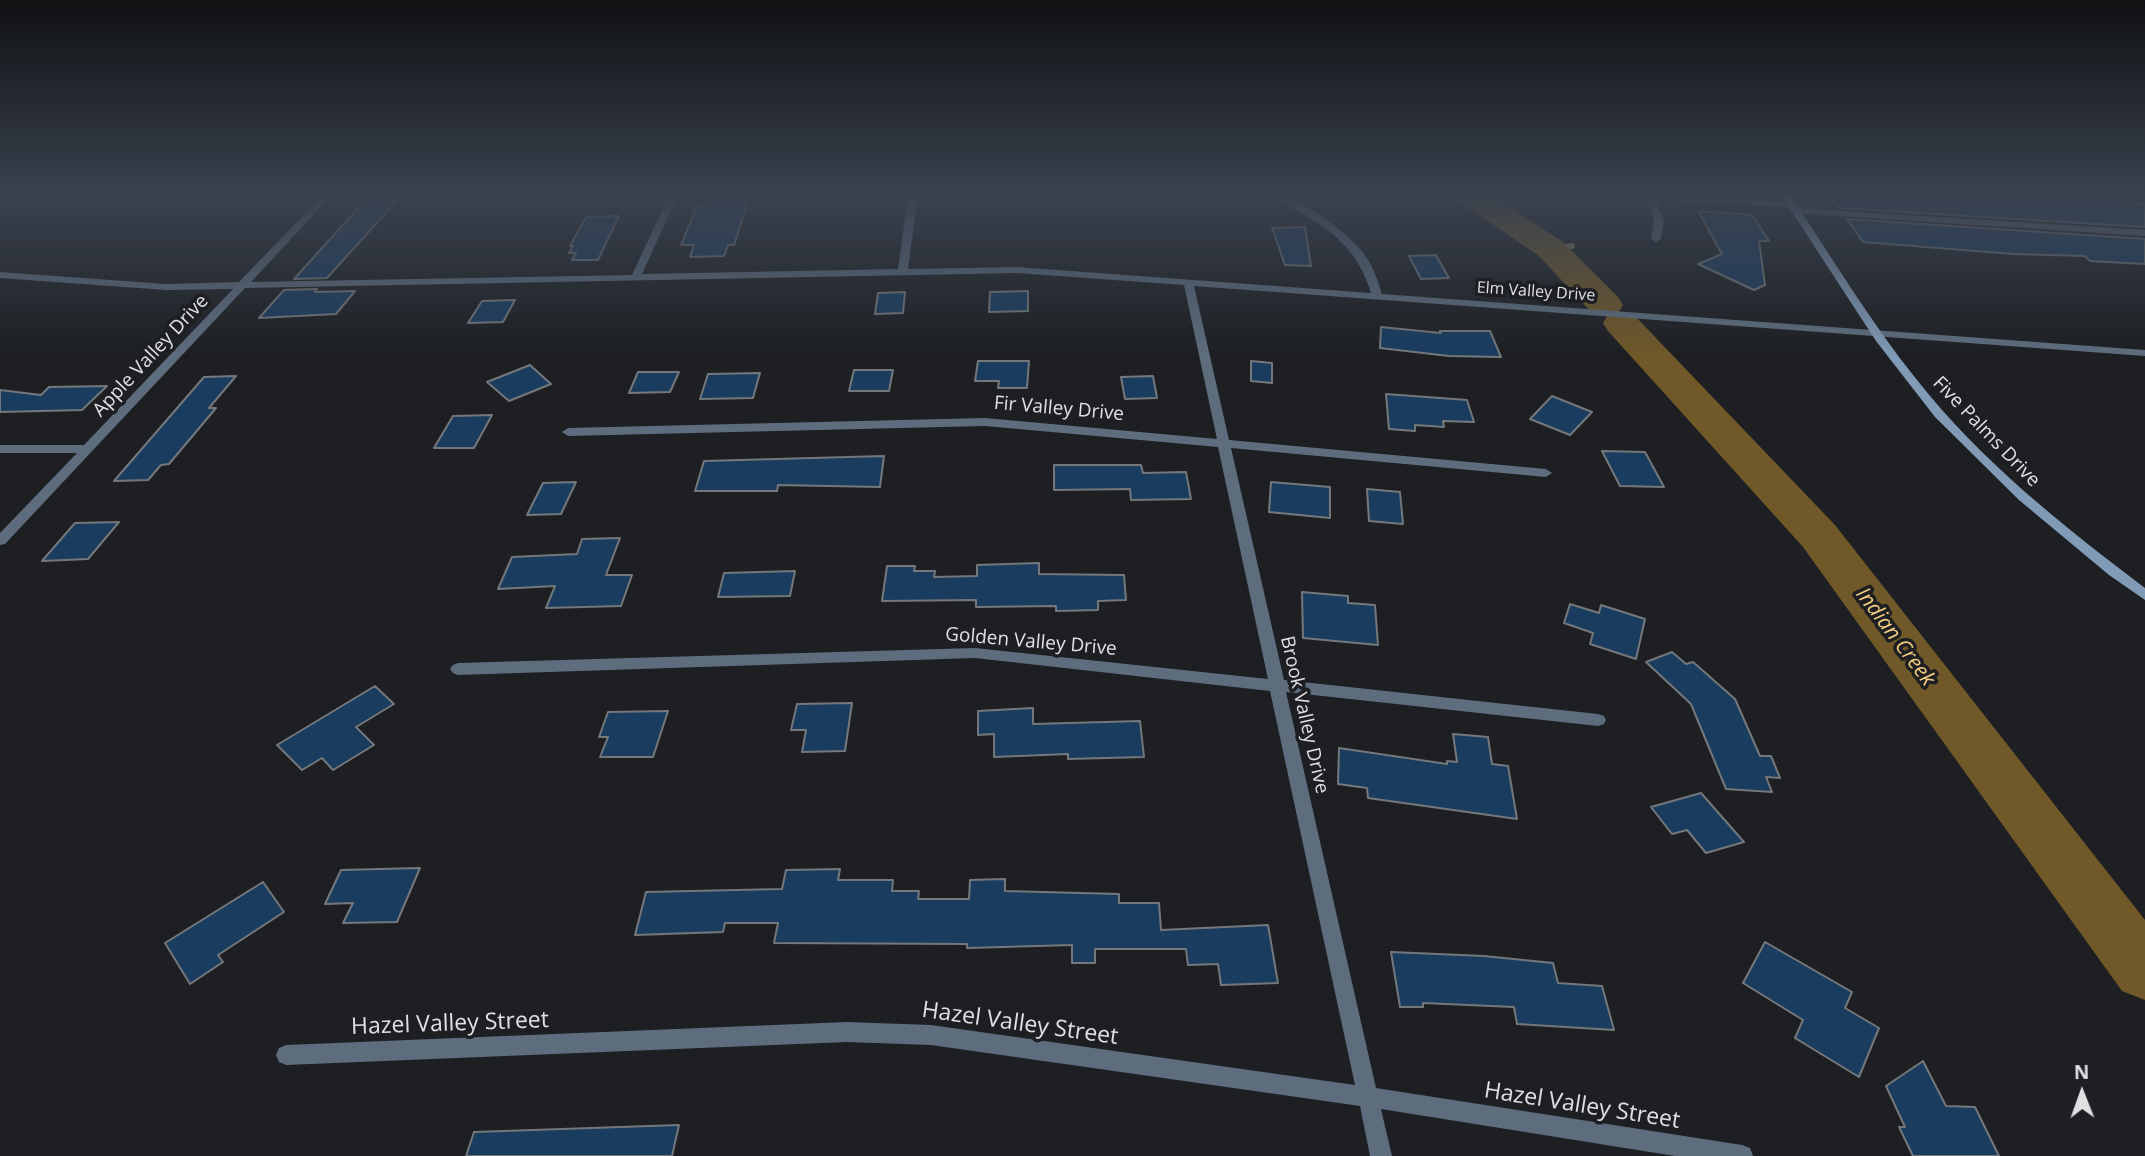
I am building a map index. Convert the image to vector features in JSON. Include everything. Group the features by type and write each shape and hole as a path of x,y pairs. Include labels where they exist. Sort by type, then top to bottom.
{"street":[{"name":"Apple Valley Drive","path":"0,541 277,249"},
{"path":"636,277 649,249"},
{"path":"903,271 906,249"},
{"path":"1353,249 1369,269 1377,296"},
{"name":"Five Palms Drive","path":"1821,249 1913,383 1956,433 2007,483 2074,541 2145,595"},
{"name":"Elm Valley Drive","path":"0,275 150,286 903,271 1056,271 2145,353"},
{"name":"Brook Valley Drive","path":"1188,282 1381,1156"},
{"name":"Fir Valley Drive","path":"568,432 985,422 1546,473"},
{"path":"0,449 88,449"},
{"name":"Golden Valley Drive","path":"458,669 975,653 1598,720"},
{"name":"Hazel Valley Street","path":"286,1055 859,1032 931,1035 1368,1097 1742,1156"}],"building":[{"path":"321,249 353,249 327,278 294,279"},
{"path":"571,249 603,249 598,260 572,260 576,253 569,253"},
{"path":"693,249 727,249 724,256 690,257"},
{"path":"1279,249 1308,249 1311,266 1285,265"},
{"path":"1719,249 1760,249 1765,285 1754,290 1698,264 1722,254"},
{"path":"1950,249 2145,249 2145,264 2090,261 2085,256"},
{"path":"1436,255 1449,278 1421,279 1409,256"},
{"path":"317,289 315,292 355,291 336,314 259,318 284,290"},
{"path":"1028,291 1028,311 989,312 990,292"},
{"path":"905,292 903,313 875,314 878,293"},
{"path":"515,300 503,322 468,323 482,301"},
{"path":"1381,327 1441,333 1440,331 1490,331 1501,357 1449,356 1380,348"},
{"path":"978,361 1029,361 1027,388 998,388 999,381 975,381"},
{"path":"1251,361 1272,363 1272,383 1251,381"},
{"path":"530,365 551,384 509,401 487,382"},
{"path":"854,370 893,370 889,391 849,391"},
{"path":"638,372 679,372 670,392 629,393"},
{"path":"760,373 753,398 700,399 708,374"},
{"path":"236,376 209,408 216,408 169,464 161,465 148,480 114,481 204,377"},
{"path":"1153,376 1157,398 1125,399 1121,377"},
{"path":"107,386 82,410 0,412 0,390 41,395 49,387"},
{"path":"1386,394 1467,400 1474,422 1443,421 1444,427 1415,425 1415,431 1389,429"},
{"path":"1552,396 1592,412 1570,435 1530,419"},
{"path":"492,415 474,448 434,448 453,416"},
{"path":"1602,451 1645,452 1664,487 1620,486"},
{"path":"884,456 880,487 778,485 777,491 695,491 704,461"},
{"path":"1054,465 1141,465 1143,473 1186,472 1191,499 1131,500 1130,489 1054,490"},
{"path":"576,482 561,514 527,515 543,483"},
{"path":"1271,482 1330,487 1330,518 1269,512"},
{"path":"1367,489 1400,492 1403,524 1369,521"},
{"path":"119,522 88,559 42,561 75,523"},
{"path":"620,538 606,575 632,575 621,606 546,608 555,586 498,589 512,557 577,554 582,539"},
{"path":"1039,563 1039,574 1124,575 1126,600 1098,601 1098,610 1056,611 1056,606 976,607 976,600 882,601 887,566 915,566 914,571 935,571 934,577 977,576 977,565"},
{"path":"795,571 790,596 718,597 724,573"},
{"path":"1302,592 1348,596 1348,603 1375,605 1378,645 1303,638"},
{"path":"1570,604 1599,613 1601,605 1645,619 1636,659 1590,644 1593,633 1564,623"},
{"path":"1672,652 1686,664 1693,662 1735,699 1760,756 1771,756 1780,778 1766,777 1772,792 1726,789 1691,704 1646,662"},
{"path":"375,686 394,704 356,727 374,745 333,770 322,758 302,770 277,745"},
{"path":"852,703 845,751 802,752 806,730 791,730 797,704"},
{"path":"1033,708 1033,724 1140,721 1144,757 1068,759 1068,754 994,757 994,734 978,735 978,711"},
{"path":"668,711 653,757 600,757 608,737 599,737 608,712"},
{"path":"1453,734 1488,737 1492,764 1508,766 1517,819 1368,798 1367,788 1338,784 1339,748 1447,764 1447,761 1457,762"},
{"path":"1701,793 1744,842 1706,853 1687,830 1672,834 1651,807"},
{"path":"420,868 397,922 343,923 353,903 325,904 341,870"},
{"path":"840,869 838,880 893,880 892,891 919,891 918,899 969,899 970,880 1005,879 1005,891 1119,894 1119,903 1159,903 1161,930 1268,925 1278,983 1221,985 1218,964 1188,965 1186,949 1095,949 1095,963 1072,963 1072,945 967,948 967,944 774,943 778,923 725,923 723,932 635,935 646,892 782,889 786,870"},
{"path":"263,882 284,912 218,955 223,962 190,984 165,943"},
{"path":"1765,942 1852,992 1845,1008 1879,1028 1859,1077 1795,1038 1803,1020 1743,983"},
{"path":"1391,952 1484,956 1553,963 1558,983 1602,986 1614,1030 1517,1024 1514,1007 1423,1003 1423,1007 1400,1007"},
{"path":"1923,1061 1946,1106 1975,1107 1999,1156 1913,1156 1899,1127 1905,1127 1886,1086"},
{"path":"679,1125 672,1156 466,1156 474,1132"}],"waterway":[{"name":"Indian Creek","path":"1551,249 1605,305"},
{"name":"Indian Creek","path":"1621,323 1819,536 2145,970"}]}
